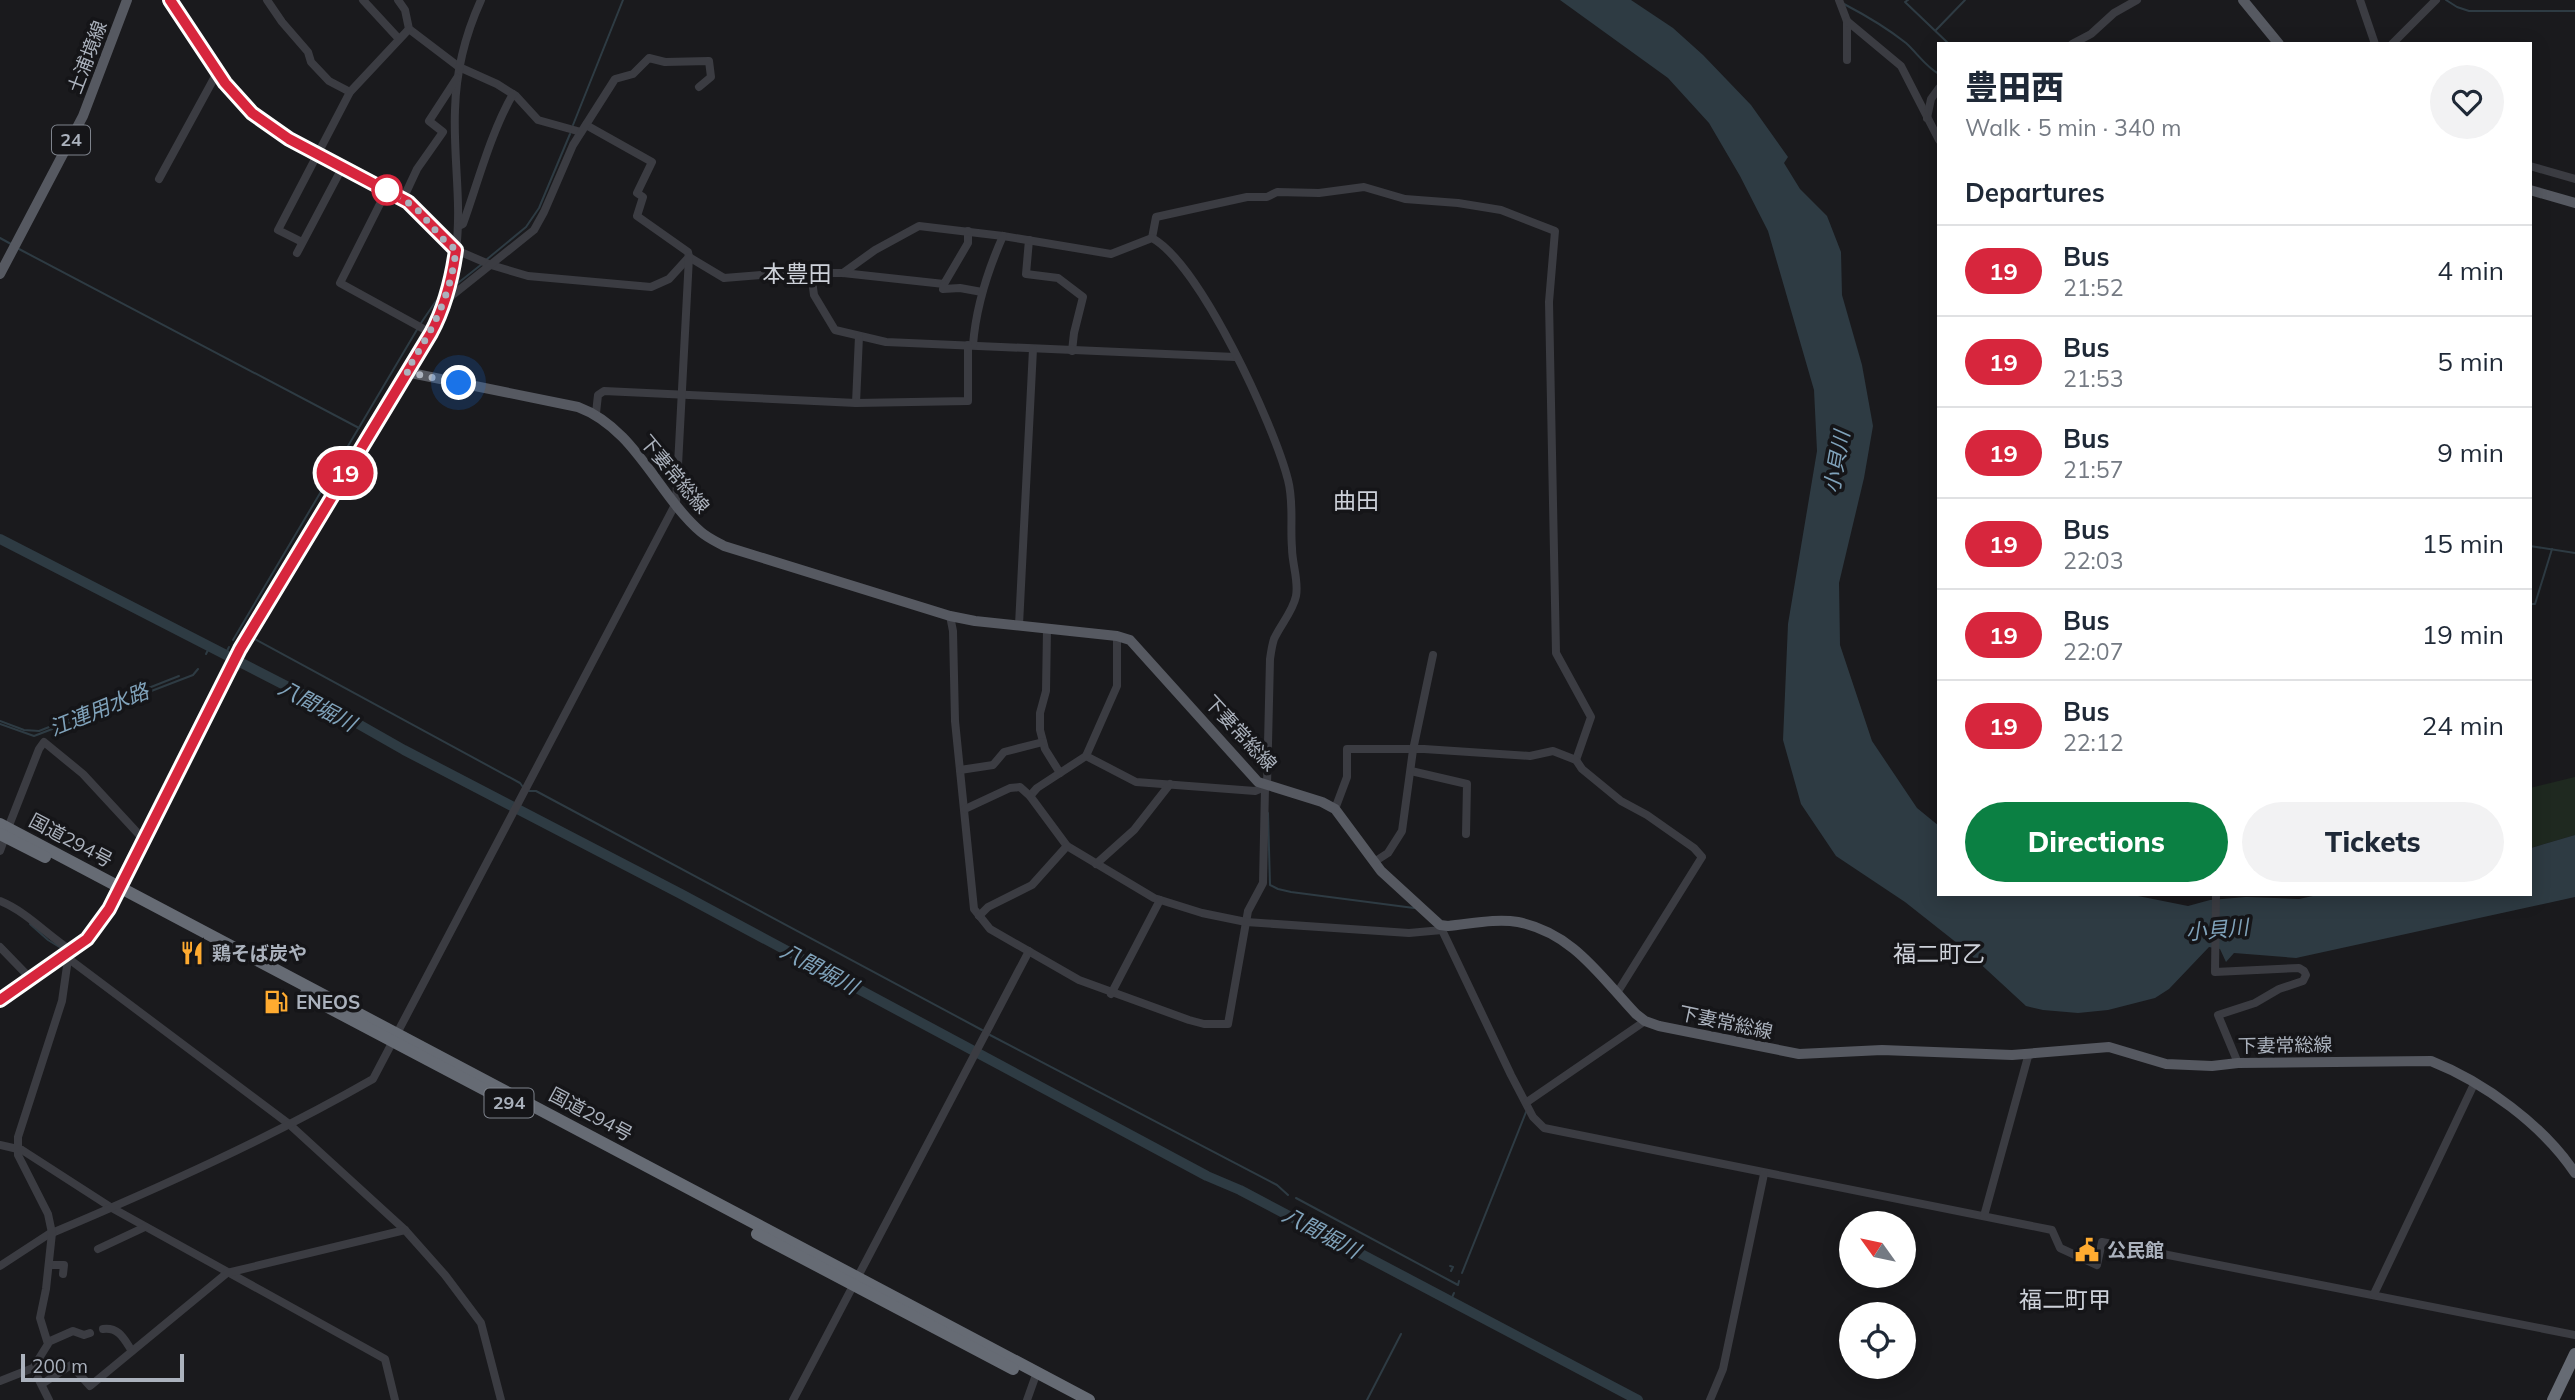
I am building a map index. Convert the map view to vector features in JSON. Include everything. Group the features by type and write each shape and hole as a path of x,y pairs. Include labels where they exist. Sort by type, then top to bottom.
{"highway":[{"name":"国道294号","path":"3,831 855,1281 1035,1375 1089,1400"},
{"path":"2553,1400 2575,1354"},
{"name":"国道294号","path":"1035,1375 1072,1400"}],"main road":[{"name":"土浦境線","path":"0,274 83,116 127,0"},
{"path":"173,1 236,97 252,113 284,136 415,207 456,250 452,277 444,302 423,329 406,372"},
{"path":"2247,1 2278,42"},
{"path":"2532,191 2575,203"},
{"name":"下妻常総線","path":"406,372 596,413 615,429 702,534 724,546 950,617 1117,636 1130,640 1258,782 1266,787 1322,802 1335,809"},
{"path":"1335,809 1381,871 1443,928 1503,921 1529,925 1573,947 1645,1021"},
{"name":"下妻常総線","path":"1645,1021 1799,1054 1882,1050 2012,1055 2109,1047 2166,1064 2212,1066 2238,1063 2423,1060 2444,1066 2475,1082 2534,1127 2562,1153 2575,1173"}],"street":[{"path":"267,0 308,52 311,62 329,80 349,92"},
{"path":"363,0 399,39"},
{"path":"0,1266 52,1233 112,1208 289,1124 373,1079 676,503 689,257 688,252 637,216 643,197 637,193 652,162 581,129 548,125 538,120 513,94 498,84 458,71 409,29 405,10 398,0"},
{"path":"481,0 466,37 458,71 455,132 459,226 456,250 490,265 541,279 651,287 669,279 689,257"},
{"path":"1839,0 1847,21 1847,60"},
{"path":"2075,42 2091,34 2114,13 2137,0"},
{"path":"2360,0 2374,42"},
{"path":"2394,42 2436,0"},
{"path":"1847,21 1901,66 1937,136"},
{"path":"302,242 278,230 349,92 409,29"},
{"path":"444,302 534,230 581,129 615,79 633,74 649,58 665,62 709,61 711,77 699,87"},
{"path":"159,179 218,71"},
{"path":"403,199 417,169 443,132 429,121 458,71"},
{"path":"1927,118 1931,99 1937,91"},
{"path":"459,226 463,224 499,118 513,94"},
{"path":"2532,167 2575,179"},
{"path":"297,253 342,168"},
{"path":"1152,238 1156,217 1247,197 1267,197 1277,192 1319,193 1364,187 1405,199 1458,203 1501,211 1555,231 1549,302 1556,653 1591,716 1576,760"},
{"path":"387,190 340,283 423,329"},
{"path":"843,273 875,250 919,226 1003,236 1111,254 1152,238 1163,243 1194,283 1244,370 1280,452 1289,483 1296,595 1273,641 1270,659 1264,883 1248,911 1228,1024 1204,1024 1189,1020 1111,994 1079,980 989,929 974,909 955,721 953,631 950,617"},
{"path":"968,231 968,243 943,289 960,288 982,292"},
{"path":"596,413 598,395 604,391 856,403 968,401 971,345 982,292 986,274 1003,236"},
{"path":"1029,240 1026,274 1058,278 1083,297 1073,333 1072,351"},
{"path":"689,257 724,278 843,273 944,284"},
{"path":"811,273 814,295 835,330 886,342 1236,357"},
{"path":"856,403 859,336"},
{"path":"1018,625 1033,349"},
{"path":"0,1000 68,955 97,927 145,841 240,649 406,372"},
{"path":"1047,629 1046,691 1040,713 1043,742 1060,773"},
{"path":"1030,796 1086,756 1117,686 1117,636"},
{"path":"1374,862 1388,853 1402,831 1413,750 1433,655"},
{"path":"0,851 3,831 44,742 83,774 145,841"},
{"path":"960,770 993,765 1004,752 1043,742"},
{"path":"1335,809 1348,777 1347,749 1530,755 1553,751 1576,760 1582,769 1620,801 1656,821 1702,857 1617,993"},
{"path":"1086,756 1136,782 1255,790 1266,787"},
{"path":"1411,771 1467,785 1466,834"},
{"path":"1096,864 1134,830 1170,784"},
{"path":"965,809 1010,788 1020,787 1030,796 1067,846 1160,900 1202,913 1246,922 1409,933 1443,928 1482,1009 1496,1045 1533,1117 1544,1128 2052,1230 2060,1248 2096,1265 2102,1241 2575,1335"},
{"path":"979,916 988,907 1032,885 1067,846"},
{"path":"2216,896 2215,972 2299,968 2306,975 2303,981 2279,989 2255,1003 2218,1015 2238,1063"},
{"path":"1111,994 1160,900"},
{"path":"1,905 20,911 68,955 289,1124 405,1230 481,1323 501,1400"},
{"path":"0,947 31,979"},
{"path":"793,1400 1029,951"},
{"path":"0,1381 33,1368 48,1342 40,1318 50,1265 52,1233 48,1214 25,1171 17,1148 18,1137 62,1002 68,955"},
{"path":"1527,1102 1645,1021"},
{"path":"1984,1216 2029,1053"},
{"path":"2374,1294 2475,1082"},
{"path":"0,1145 17,1148 145,1227 384,1359 396,1400"},
{"path":"1710,1400 1723,1369 1764,1174"},
{"path":"98,1249 145,1227"},
{"path":"41,1384 71,1365 90,1386 227,1273 405,1230"},
{"path":"50,1265 64,1265 63,1274"},
{"path":"103,1329 112,1328 118,1332 132,1350"},
{"path":"48,1342 74,1331 84,1335 90,1333"},
{"path":"33,1368 49,1400"},
{"path":"1027,1400 1035,1375"}],"green space":[{"path":"2575,777 2575,835 2532,848 2532,788"}],"water":[{"name":"小貝川","path":"1560,0 1631,0 1673,28 1751,105 1788,157 1784,163 1800,189 1827,216 1841,252 1842,295 1862,365 1873,426 1864,478 1839,583 1840,645 1872,741 1917,808 1937,824 1937,896 2138,896 2188,906 2210,900 2246,897 2299,899 2313,896 2532,896 2532,848 2575,835 2575,897 2296,958 2234,953 2226,962 2220,949 2209,947 2169,989 2155,998 2108,1010 2078,1013 2026,1006 1962,947 1905,902 1836,856 1801,804 1783,740 1788,624 1817,451 1814,390 1768,231 1709,123 1668,78"}],"waterway":[{"path":"573,125 623,0"},
{"path":"1908,0 1905,2 1947,42"},
{"path":"1936,30 1965,0"},
{"path":"2446,0 2469,11 2575,11"},
{"path":"1844,4 1899,37 1937,73"},
{"path":"486,260 526,227 539,208 570,134"},
{"path":"0,238 11,244"},
{"path":"19,249 359,428"},
{"path":"458,283 482,264"},
{"path":"421,323 436,301"},
{"path":"233,640 418,328"},
{"name":"八間堀川","path":"0,539 339,713 1207,1176 1240,1190 1638,1400"},
{"path":"2532,546 2575,553"},
{"path":"2532,604 2535,604 2552,549"},
{"path":"253,638 523,787"},
{"name":"江連用水路","path":"206,654 210,646"},
{"path":"225,655 229,647"},
{"path":"238,670 242,664"},
{"name":"江連用水路","path":"0,724 34,736 193,675 198,669"},
{"name":"江連用水路","path":"0,721 24,730 39,731 179,676"},
{"path":"529,791 536,791 982,1030"},
{"path":"1268,813 1270,885 1291,892 1414,908"},
{"path":"30,924 61,948"},
{"path":"990,1035 1277,1185 1288,1195"},
{"path":"1462,1273 1526,1112"},
{"path":"1296,1198 1458,1285 1459,1281"},
{"path":"1450,1266 1453,1267 1451,1271"},
{"name":"八間堀川","path":"1450,1302 1454,1293"},
{"path":"1367,1400 1401,1334"}],"bus line":[{"name":"19","path":"0,1000 87,939 109,909 240,649 431,333 450,286 454,267 456,250 415,207 289,139 245,107 225,83 170,0"}],"place":[{"name":"鶏そば炭や","path":"192,953"},
{"name":"ENEOS","path":"276,1002"},
{"name":"公民館","path":"2087,1250"}],"district":[{"name":"本豊田","path":"797,274"},
{"name":"曲田","path":"1356,501"},
{"name":"福二町乙","path":"1939,954"},
{"name":"福二町甲","path":"2065,1300"}],"route":[{"path":"387,190 415,207 456,250 450,286 439,316 406,372 459,383"}]}
